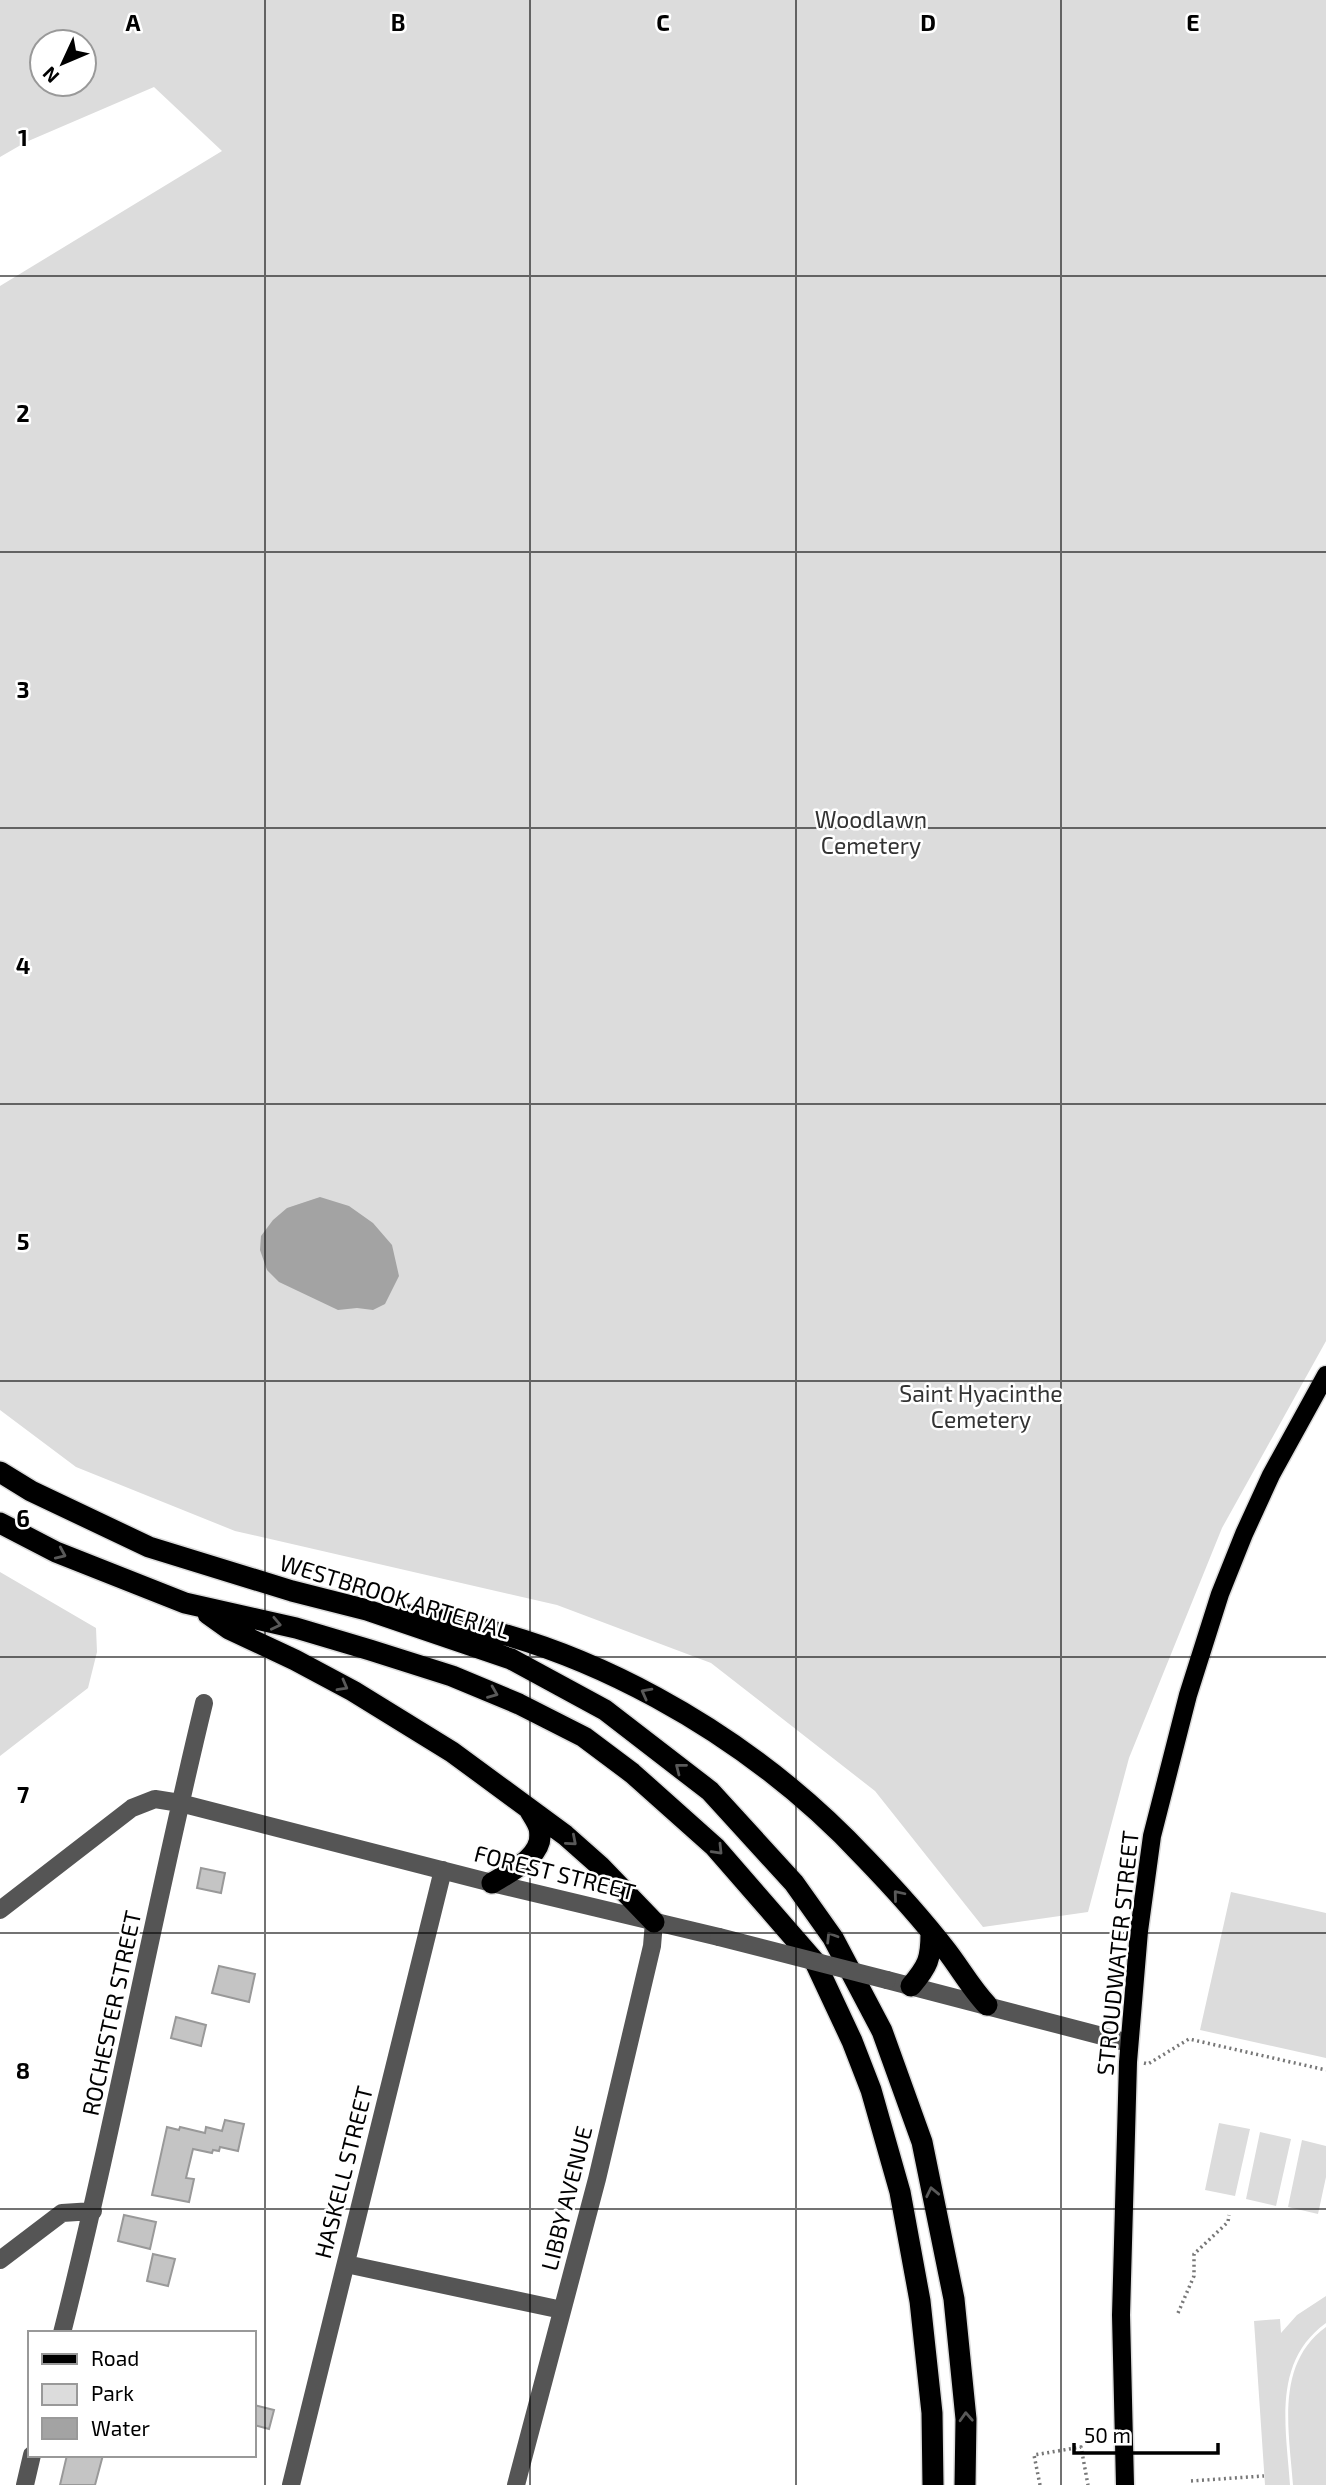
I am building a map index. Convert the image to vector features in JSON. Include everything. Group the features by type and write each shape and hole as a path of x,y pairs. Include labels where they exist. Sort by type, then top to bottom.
{"highway":[{"name":"WESTBROOK ARTERIAL","path":"0,1472 31,1491 149,1547 292,1591 366,1610 511,1659 605,1710 710,1791 794,1883 833,1938 882,2031 922,2142 954,2299 967,2419 965,2485"},
{"path":"0,1523 56,1552 144,1589 198,1607 296,1628 370,1650 452,1676 519,1704 584,1737 632,1773 715,1847 815,1962 871,2090 887,2140 903,2206 920,2301 932,2413 933,2485"},
{"path":"198,1607 229,1629 295,1660 413,1727 528,1807 600,1866 654,1922"},
{"path":"366,1610 450,1620 538,1646 601,1671 683,1714 760,1765 830,1823 893,1888 987,2005"},
{"path":"492,1883 529,1858 537,1848 539,1827 528,1807"},
{"path":"911,1986 926,1968 931,1955 930,1933"}],"main road":[{"name":"STROUDWATER STREET","path":"1125,2485 1121,2315 1128,2062 1139,1931 1152,1836 1188,1695 1220,1594 1271,1475 1326,1375"}],"street":[{"name":"ROCHESTER STREET","path":"63,2331 93,2211 180,1803 204,1703"},
{"name":"FOREST STREET","path":"0,1910 132,1808 155,1799 719,1937 1129,2043"},
{"name":"HASKELL STREET","path":"291,2485 443,1870"},
{"name":"LIBBY AVENUE","path":"516,2485 597,2179 649,1959 654,1922"},
{"path":"0,2260 62,2213 93,2211"},
{"path":"345,2263 562,2310"},
{"path":"24,2485 31,2457"}],"path":[{"path":"1128,2062 1148,2064 1189,2039 1326,2070"},
{"path":"1178,2313 1194,2276 1194,2255 1228,2222 1228,2215"},
{"path":"1040,2485 1034,2455 1081,2447 1088,2485"},
{"path":"1192,2481 1264,2476"},
{"path":"1248,2477 1249,2485"}],"green space":[{"path":"0,0 1326,0 1326,1341 1222,1528 1129,1758 1088,1912 983,1927 875,1791 711,1663 557,1605 235,1531 76,1467 0,1410 0,286 222,151 154,87 26,142 0,157"},
{"path":"0,1572 96,1628 97,1652 88,1688 0,1756"},
{"path":"1231,1892 1326,1913 1326,2058 1200,2030"},
{"path":"1219,2123 1250,2129 1235,2196 1205,2190"},
{"path":"1260,2132 1291,2139 1276,2206 1246,2199"},
{"path":"1302,2140 1326,2146 1326,2177 1318,2214 1288,2207"},
{"path":"1326,2296 1326,2323 1309,2339 1297,2357 1286,2397 1290,2485 1265,2485 1254,2321 1280,2319 1281,2333 1297,2315"},
{"path":"1326,2327 1326,2485 1293,2485 1288,2421 1292,2379 1310,2342"}],"water":[{"path":"320,1197 349,1206 373,1223 392,1245 399,1276 385,1304 373,1310 338,1310 279,1282 267,1270 260,1250 261,1236 287,1208"}],"building":[{"path":"201,1868 225,1873 221,1893 197,1888"},
{"path":"219,1966 255,1974 249,2002 212,1993"},
{"path":"176,2017 206,2025 201,2046 171,2038"},
{"path":"225,2120 244,2124 238,2151 220,2147 219,2151 213,2150 212,2153 193,2149 186,2178 194,2179 189,2202 152,2195 167,2127 205,2133 206,2127 222,2131"},
{"path":"124,2215 156,2222 150,2249 118,2241"},
{"path":"153,2254 175,2259 168,2286 147,2281"},
{"path":"256,2406 274,2410 269,2429 256,2426"},
{"path":"67,2457 102,2457 95,2485 60,2485"}],"park label":[{"name":"Woodlawn Cemetery","path":"871,832"},
{"name":"Saint Hyacinthe Cemetery","path":"981,1406"}]}
